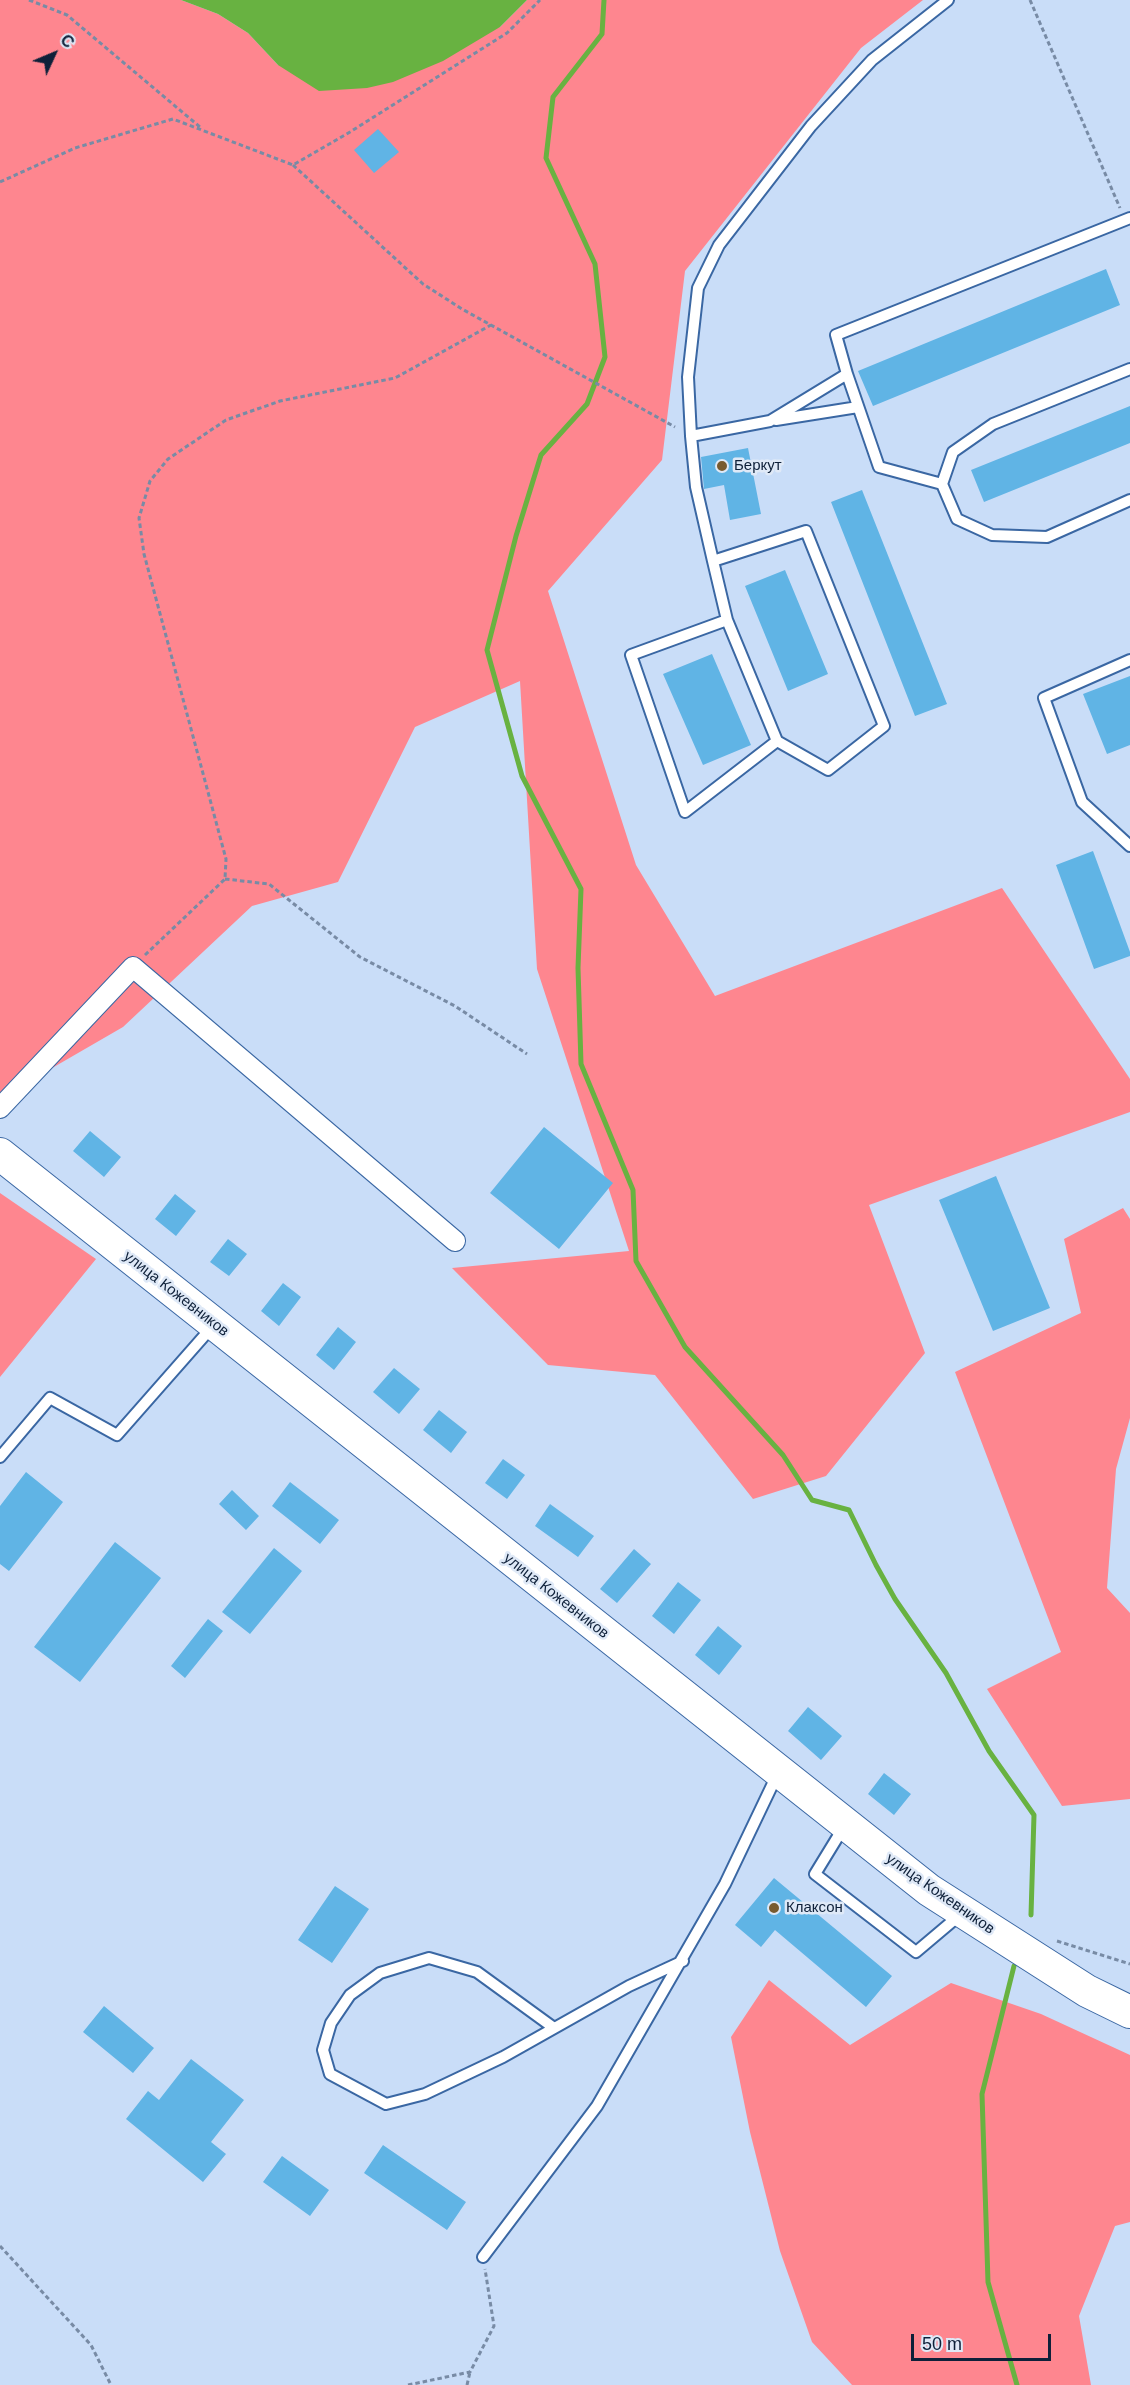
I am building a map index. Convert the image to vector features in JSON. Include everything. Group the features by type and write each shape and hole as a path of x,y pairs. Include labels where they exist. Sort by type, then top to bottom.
{"main road":[{"name":"улица Кожевников","path":"0,1154 778,1773 929,1890 1087,1991 1130,2012"}],"street":[{"path":"0,1108 133,967 455,1241"}],"lane":[{"path":"713,561 806,531 884,726 828,770 777,741 727,620 713,561 696,487 691,436 688,377 698,288 719,245 811,126 872,60 948,0"},
{"path":"942,484 879,467 836,335 1128,219"},
{"path":"1130,369 993,424 953,452 942,484 957,519 992,535 1047,537 1130,500"},
{"path":"770,421 847,374"},
{"path":"691,436 858,407"},
{"path":"727,620 631,656 685,812 777,741"},
{"path":"1130,660 1044,698 1082,802 1130,846"},
{"path":"0,1457 50,1398 117,1436 214,1325"},
{"path":"483,2257 597,2106 683,1961 725,1884 778,1773"},
{"path":"845,1825 815,1874 916,1952 963,1912"},
{"path":"554,2028 477,1972 429,1958 380,1973 350,1995 330,2023 323,2050 330,2074 386,2104 425,2094 503,2058 629,1986 683,1961"}],"path":[{"path":"29,0 67,15 201,128"},
{"path":"293,165 350,132 507,33 540,0"},
{"path":"1030,0 1128,219"},
{"path":"0,182 75,148 173,119 201,128 293,165 423,284 491,325 691,436"},
{"path":"133,967 225,879 226,859 144,554 139,518 150,482 168,459 226,420 280,401 395,378 491,325"},
{"path":"225,879 269,884 360,957 455,1006 526,1054"},
{"path":"0,2246 91,2345 111,2385"},
{"path":"467,2385 470,2372 494,2326 483,2257"},
{"path":"408,2385 470,2372"}],"shaded area":[{"path":"0,0 181,0 218,14 248,33 278,65 500,27 527,0 923,0 861,48 685,271 662,460 548,591 636,865 715,996 1002,888 1130,1079 1130,1112 869,1205 925,1353 826,1476 753,1499 655,1375 548,1365 452,1268 629,1251 537,969 520,681 415,727 338,882 252,906 123,1027 2,1097 0,1095"},
{"path":"181,0 527,0 500,27 443,61 393,82 367,88 319,91 278,65 248,33 218,14"},
{"path":"0,1193 96,1259 0,1377"},
{"path":"1123,1208 1130,1219 1130,1418 1116,1469 1107,1588 1130,1613 1130,1799 1062,1806 987,1689 1061,1652 955,1372 1081,1313 1064,1239"},
{"path":"769,1980 850,2045 951,1983 1041,2014 1130,2055 1130,2222 1115,2226 1079,2316 1091,2385 852,2385 812,2342 780,2251 750,2132 731,2037"}],"building":[{"path":"378,129 399,152 374,173 354,150"},
{"path":"1106,269 1120,305 873,406 858,371"},
{"path":"1130,406 1130,443 984,502 971,470"},
{"path":"748,448 761,514 730,520 724,485 704,489 701,457"},
{"path":"862,490 947,704 915,716 831,502"},
{"path":"785,570 828,674 788,691 745,586"},
{"path":"712,654 751,745 703,765 663,674"},
{"path":"1130,676 1130,745 1107,754 1083,694"},
{"path":"1093,851 1130,952 1130,956 1094,969 1056,865"},
{"path":"544,1127 613,1183 559,1249 490,1193"},
{"path":"90,1131 121,1157 104,1177 73,1151"},
{"path":"996,1176 1050,1308 993,1331 939,1200"},
{"path":"175,1194 196,1211 176,1236 155,1219"},
{"path":"228,1239 247,1254 229,1276 210,1262"},
{"path":"283,1283 301,1297 279,1326 261,1311"},
{"path":"338,1327 356,1342 334,1370 316,1355"},
{"path":"394,1368 420,1389 399,1414 373,1392"},
{"path":"439,1410 467,1432 451,1453 423,1430"},
{"path":"503,1459 525,1475 507,1499 485,1483"},
{"path":"26,1472 63,1502 9,1571 0,1564 0,1506"},
{"path":"290,1482 339,1520 320,1544 272,1506"},
{"path":"232,1490 259,1516 246,1530 219,1504"},
{"path":"550,1504 594,1536 578,1557 535,1526"},
{"path":"115,1542 161,1578 80,1682 34,1647"},
{"path":"274,1548 302,1571 250,1634 222,1612"},
{"path":"634,1549 651,1564 617,1603 600,1589"},
{"path":"678,1582 701,1600 674,1634 652,1616"},
{"path":"208,1619 223,1631 185,1678 171,1666"},
{"path":"718,1626 742,1646 719,1675 695,1655"},
{"path":"808,1707 842,1736 821,1760 788,1731"},
{"path":"884,1773 911,1794 894,1815 868,1794"},
{"path":"774,1878 892,1976 866,2007 775,1930 761,1947 735,1925"},
{"path":"335,1886 369,1909 332,1963 298,1940"},
{"path":"104,2006 154,2048 133,2073 83,2032"},
{"path":"191,2059 244,2100 211,2142 226,2154 203,2182 126,2119 148,2091 159,2100"},
{"path":"383,2145 466,2202 447,2230 364,2173"},
{"path":"282,2156 329,2190 310,2216 263,2182"}],"waterway":[{"path":"604,0 602,34 553,97 546,158 595,264 605,357 587,404 541,455 516,536 487,650 522,776 581,889 578,968 581,1064 633,1190 636,1261 685,1347 783,1455 812,1500 849,1510 895,1599 946,1673 989,1751 1034,1815 1031,1915"},
{"path":"1014,1966 982,2094 988,2282 1017,2385"}],"place":[{"name":"Беркут","path":"722,466"},
{"name":"Клаксон","path":"774,1908"}]}
